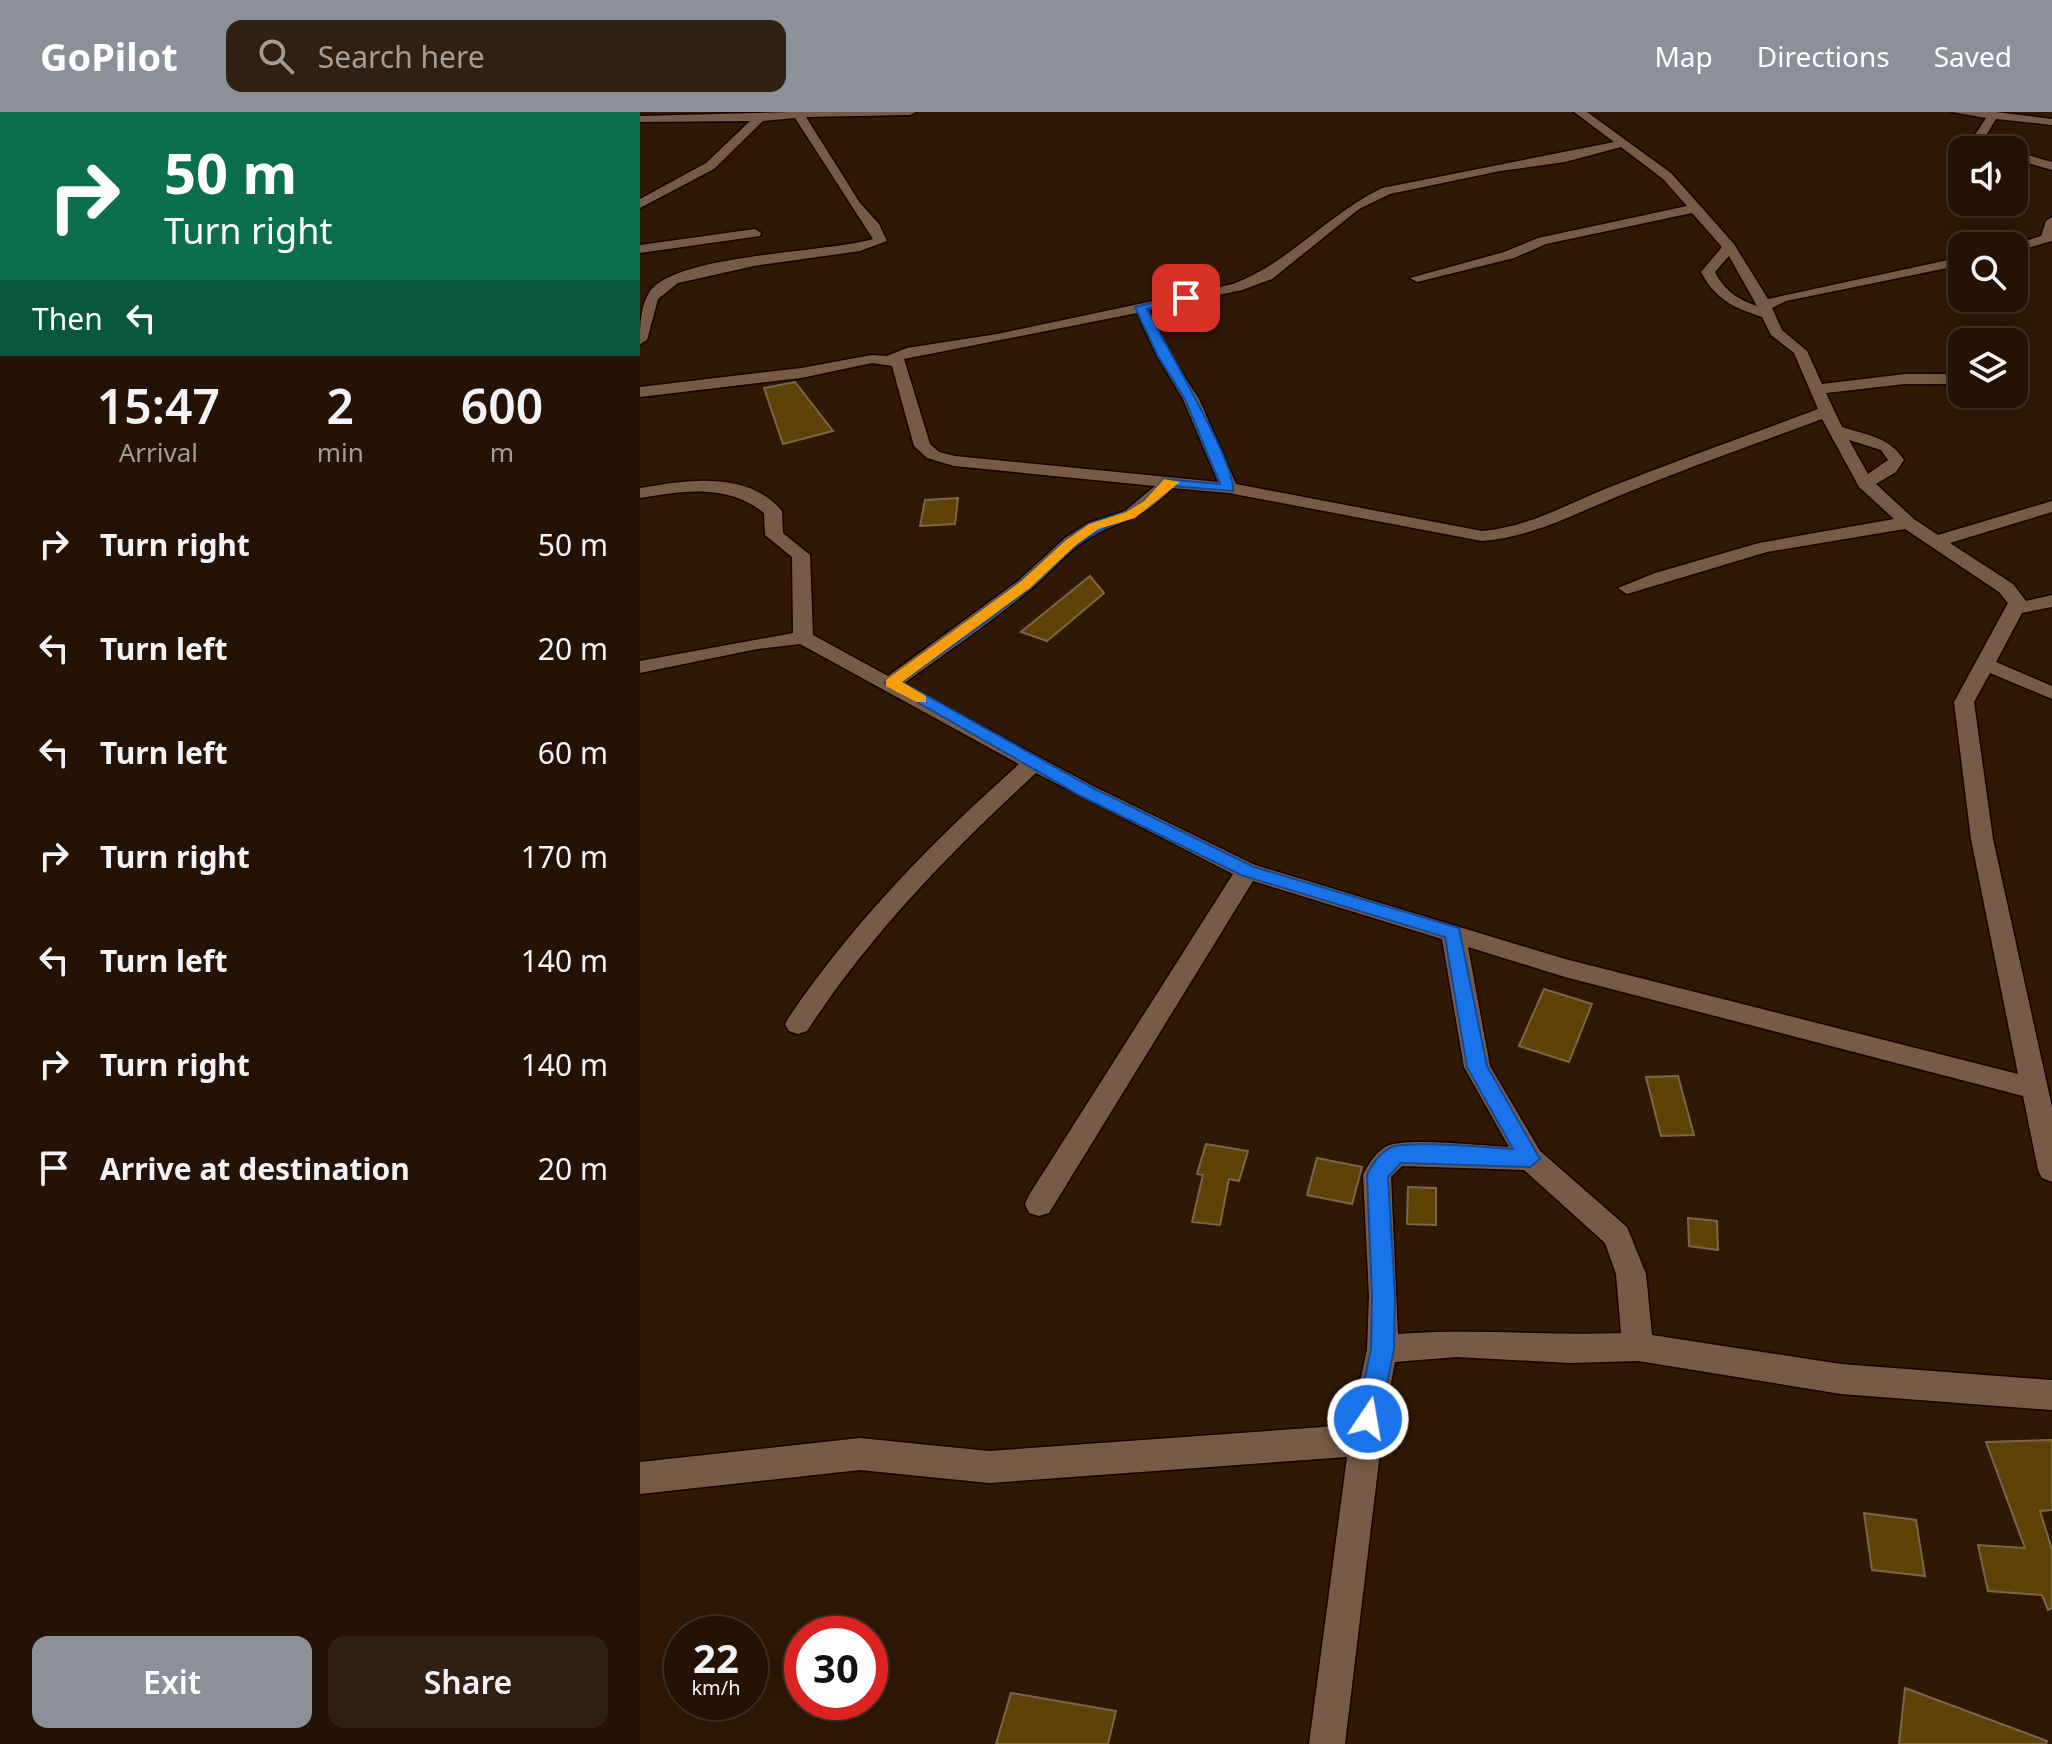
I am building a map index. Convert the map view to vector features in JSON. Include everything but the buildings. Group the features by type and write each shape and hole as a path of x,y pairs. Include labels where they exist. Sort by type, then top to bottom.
{"street":[{"path":"640,119 910,112"},
{"path":"1580,112 1667,176 1729,247 1750,277 1776,332 1800,351 1835,430 1865,483 1908,523 2006,588 2018,603 1964,702 1982,839 2052,1170"},
{"path":"1958,112 2052,122"},
{"path":"640,340 646,308 660,287 678,277 880,241 873,224 855,205 806,114"},
{"path":"1980,136 1992,114"},
{"path":"640,204 710,166 760,117"},
{"path":"640,392 801,373 872,359 893,359 907,352 997,338 1209,294 1267,276 1355,206 1386,191 1500,167 1565,158 1624,143"},
{"path":"2028,159 2052,166"},
{"path":"1417,278 1496,259 1543,241 1601,231 1696,208"},
{"path":"2028,244 2047,238 2051,225"},
{"path":"640,249 755,233"},
{"path":"1729,247 1708,272 1717,292 1731,301 1765,310"},
{"path":"1765,310 1782,298 1948,264"},
{"path":"1141,307 1164,356 1191,399 1229,488"},
{"path":"893,359 898,362 922,446 933,455 954,461 1229,488 1451,533 1504,535 1828,411"},
{"path":"1819,389 1905,379 1948,379"},
{"path":"1835,430 1887,447 1896,460 1890,468 1865,483"},
{"path":"892,683 1025,585 1071,542 1094,527 1131,515 1148,504 1168,482"},
{"path":"640,493 720,486 746,492 773,511 774,535 801,555 803,638"},
{"path":"1934,542 2052,506"},
{"path":"1627,588 1717,558 1785,540 1908,523"},
{"path":"2016,609 2052,601"},
{"path":"640,667 757,643 803,638 1247,871 1565,968 2034,1088"},
{"path":"1985,664 2052,693"},
{"path":"798,1024 830,972 894,897 952,836 1035,762"},
{"path":"1039,1204 1247,871"},
{"path":"1453,933 1477,1067 1530,1159 1617,1236 1631,1274 1638,1347"},
{"path":"1327,1744 1365,1440 1382,1349 1384,1296 1377,1175 1387,1161 1398,1154 1530,1159"},
{"path":"1382,1349 1457,1343 1570,1349 1638,1347 1841,1379 2052,1395"},
{"path":"640,1478 860,1454 989,1467 1365,1440"}],"slow traffic":[{"path":"921,699 892,683 1025,585 1071,542 1094,527 1131,515 1148,504 1168,482 1174,482"}],"route":[{"path":"1186,298 1141,307 1164,356 1191,399 1229,488 1168,482 1148,504 1131,515 1094,527 1071,542 1025,585 892,683 1085,791 1247,871 1453,933 1461,994 1477,1067 1530,1159 1398,1154 1387,1161 1377,1175 1384,1296 1382,1349 1368,1419"}]}
